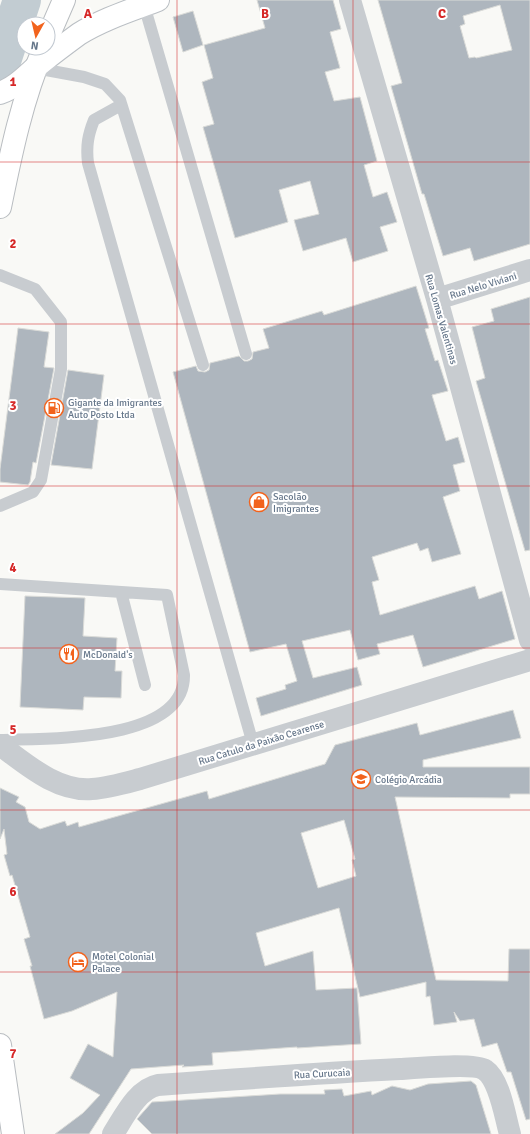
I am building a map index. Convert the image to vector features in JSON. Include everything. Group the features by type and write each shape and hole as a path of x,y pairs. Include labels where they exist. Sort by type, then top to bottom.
{"main road":[{"path":"56,18 64,0"},
{"path":"3,92 80,34 103,22 151,3"},
{"path":"0,207 18,125 35,68 40,56"},
{"path":"0,1045 11,1134"},
{"path":"0,1122 11,1134"}],"street":[{"name":"Rua Lomas Valentinas","path":"350,0 436,299 530,640"},
{"name":"Rua Nelo Viviani","path":"436,299 530,270"},
{"name":"Rua Catulo da Paixão Cearense","path":"0,745 30,766 63,786 92,790 140,778 530,660"},
{"name":"Rua Curucaia","path":"113,1134 143,1091 152,1086 310,1074 464,1067 480,1068 485,1070 495,1082 510,1134"}],"lane":[{"path":"151,3 246,354"},
{"path":"35,68 84,77 105,84 120,100 202,364"},
{"path":"122,105 94,120 88,136 86,153 88,163 253,744"},
{"path":"0,275 35,289 61,322 61,369 41,480 33,492 0,506"},
{"path":"0,584 167,595 184,675 184,684 176,702 166,712 137,726 111,732 67,737 0,740"},
{"path":"121,592 145,685"}],"building":[{"path":"257,0 333,0 341,29 330,32 340,68 325,72 334,101 360,97 377,161 364,165 373,197 387,192 397,222 380,227 388,251 353,262 346,238 303,251 294,220 319,214 310,181 279,190 288,222 235,238 203,127 214,124 202,82 213,78 204,45 265,28"},
{"path":"378,0 530,0 530,244 474,261 470,248 443,256 424,194 422,194 391,86 402,83","holes":["500,5 512,50 476,58 469,58 460,26 465,24 463,16"]},
{"path":"193,11 203,45 183,52 173,17"},
{"path":"416,286 429,328 425,329 435,361 438,360 448,391 432,395 446,441 458,437 465,462 453,465 460,491 443,497 461,554 432,562 428,548 420,551 417,543 372,557 379,580 372,582 380,615 475,586 479,599 502,591 515,639 423,667 413,635 377,644 380,654 358,660 350,630 302,641 313,678 357,667 362,685 261,716 256,698 286,689 285,685 297,681 286,644 250,652 173,372 196,366 198,371 205,372 209,370 210,363 239,356 244,361 248,361 252,359 253,352 269,348 263,329 322,311 324,315"},
{"path":"530,297 530,550 525,551 476,381 485,378 472,327 494,321 491,309"},
{"path":"18,328 49,332 44,367 54,368 36,463 33,462 30,482 28,485 0,482 0,469"},
{"path":"68,370 104,375 92,469 51,465"},
{"name":"McDonald's","path":"25,596 85,598 83,636 117,638 115,671 122,671 121,698 84,697 83,710 20,707"},
{"path":"513,710 521,738 423,760 423,767 530,767 530,794 510,794 510,798 395,797 436,980 508,981 509,949 530,949 530,1119 526,1120 511,1072 507,1072 497,1043 482,1047 474,1019 460,1021 454,1012 457,1022 434,1025 430,996 426,997 426,982 360,997 339,908 256,933 265,966 313,951 316,990 357,988 361,1044 212,1053 213,1065 182,1067 184,1065 131,1069 89,1134 55,1134 83,1113 100,1095 70,1078 88,1044 113,1057 117,992 72,1011 44,1019 30,966 32,966 24,939 30,937 12,875 10,876 4,855 7,854 4,829 0,839 0,788 19,797 16,802 25,807 29,822 40,829 65,821 67,826 78,822 79,827 207,791 209,799 325,764 335,745 417,723 420,735","holes":["344,820 355,859 352,860 356,876 318,888 301,833"]},
{"path":"471,1081 476,1085 491,1134 152,1134 137,1119 152,1102 280,1094 325,1094 324,1090 342,1089 344,1096 371,1091 372,1095 392,1086 410,1090 428,1084"}],"waterway":[{"path":"0,67 22,0"}],"place":[{"name":"Gigante da Imigrantes Auto Posto Ltda","path":"54,408"},
{"name":"Sacolão Imigrantes","path":"259,502"},
{"name":"McDonald's","path":"69,654"},
{"name":"Colégio Arcádia","path":"361,779"},
{"name":"Motel Colonial Palace","path":"78,962"}]}
